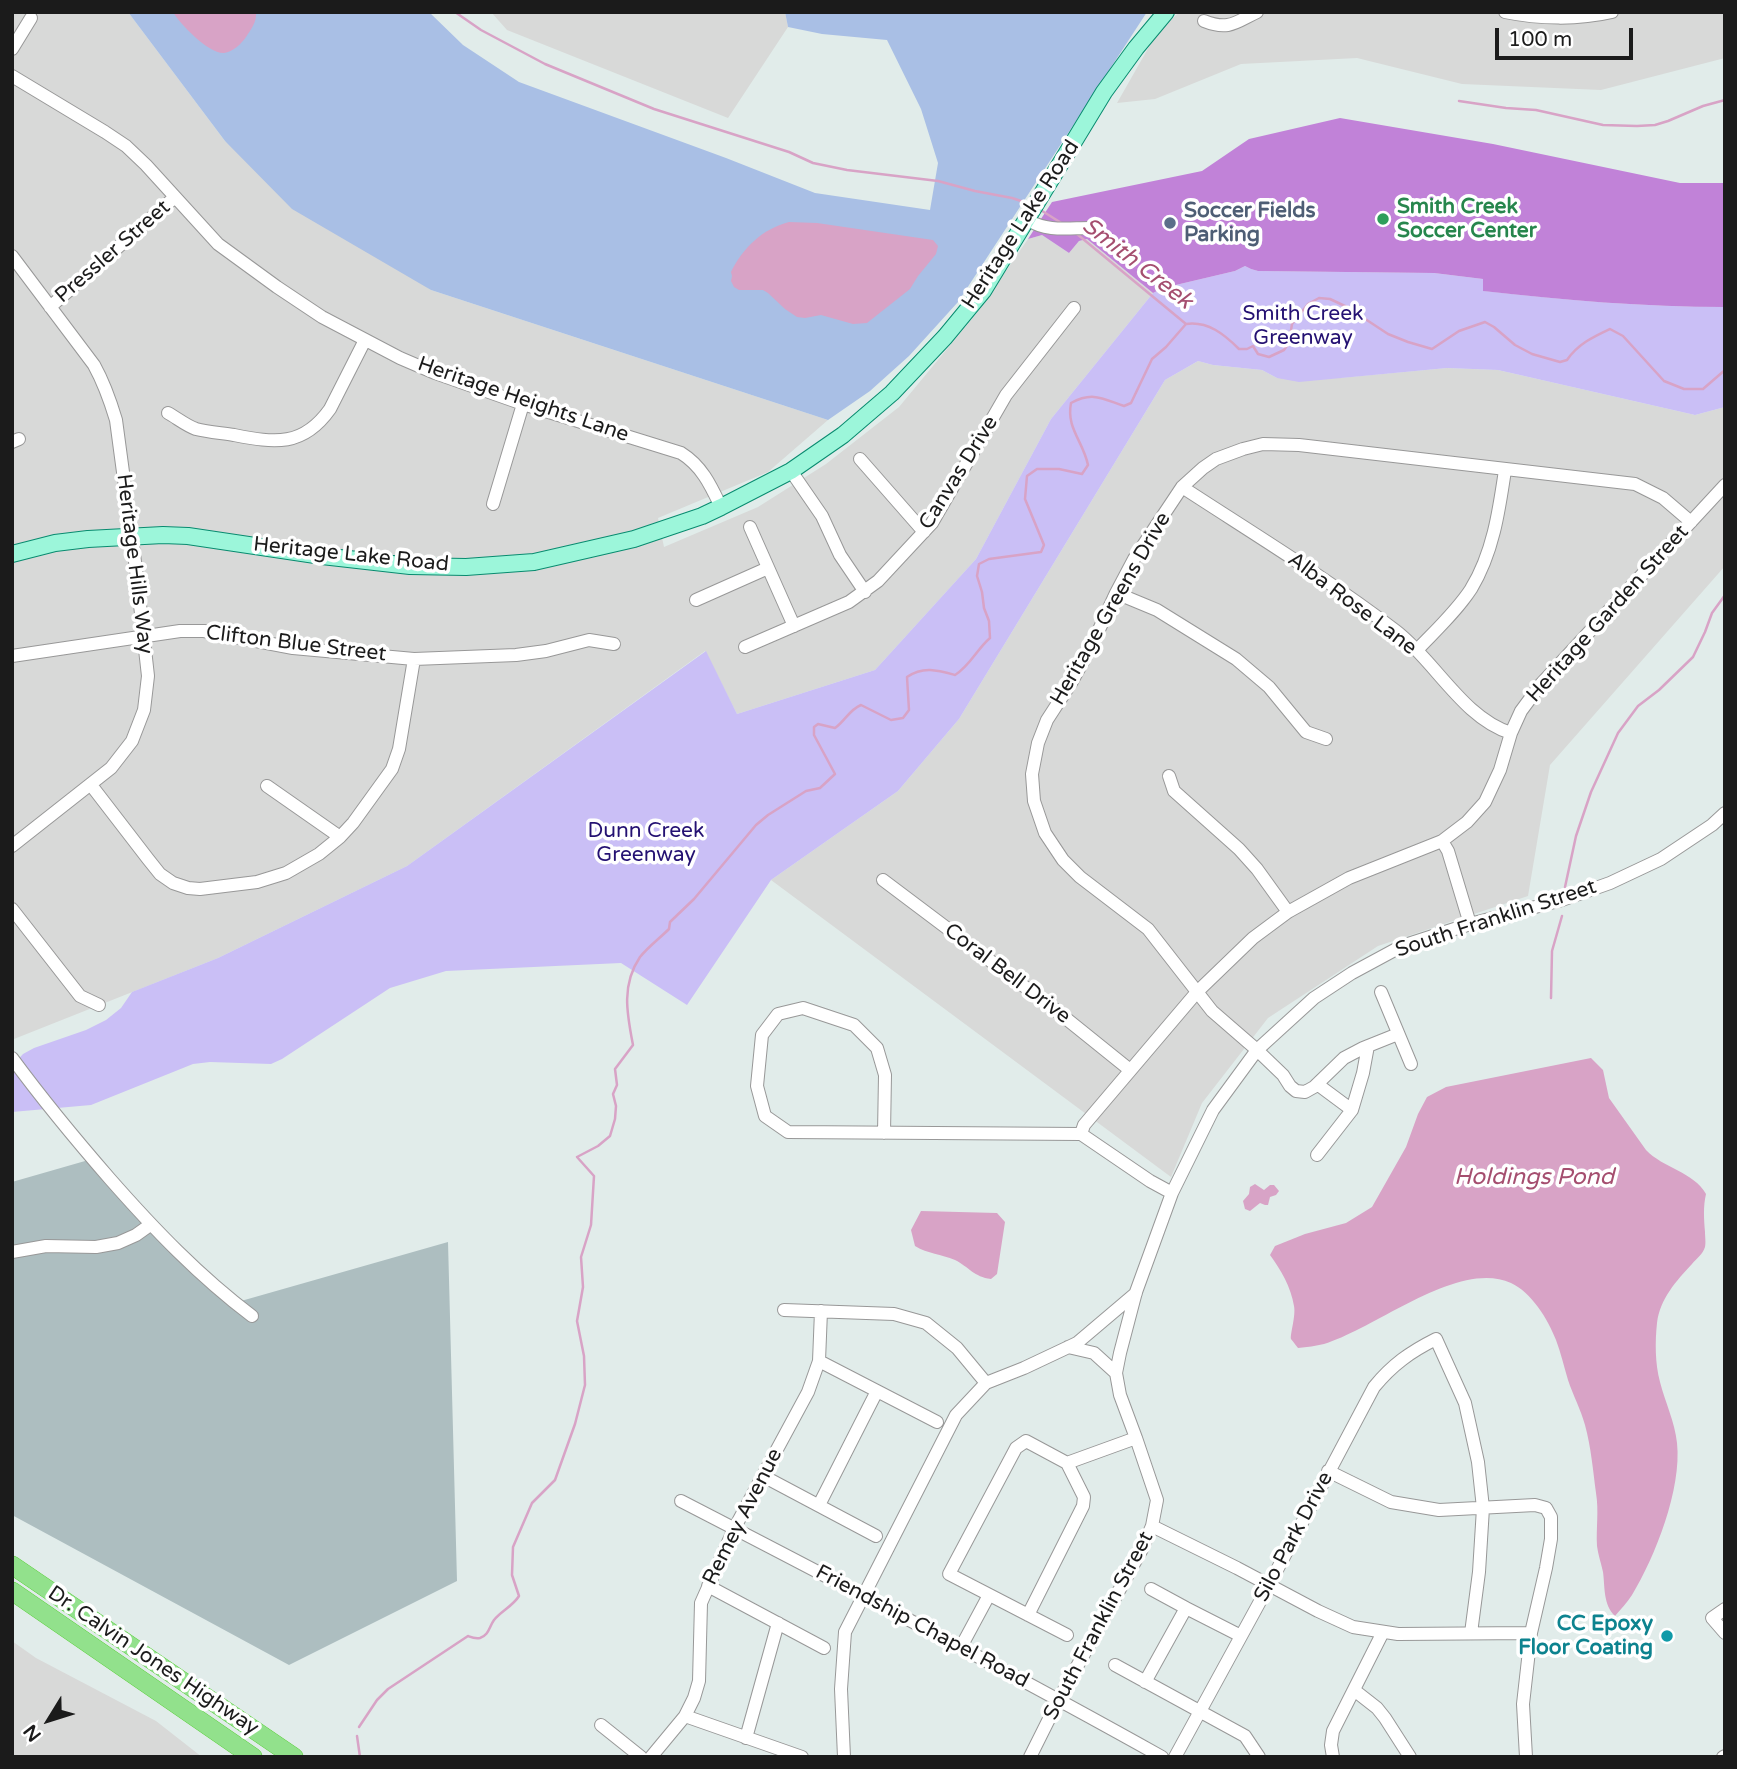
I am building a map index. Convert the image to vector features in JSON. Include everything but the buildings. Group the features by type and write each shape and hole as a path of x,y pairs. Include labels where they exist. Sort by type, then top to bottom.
{"highway":[{"name":"Dr. Calvin Jones Highway","path":"12,1565 294,1757"},
{"name":"Dr. Calvin Jones Highway","path":"12,1591 253,1757"}],"main road":[{"name":"Heritage Lake Road","path":"12,554 55,543 163,535 188,536 410,566 467,567 534,562 609,545 634,539 721,508 791,471 843,435 892,393 946,337 984,291 1104,92 1166,12"}],"street":[{"path":"1204,21 1217,26 1230,26 1257,12"},
{"path":"1505,12 1524,16 1556,17 1612,12"},
{"path":"12,49 31,18"},
{"name":"Heritage Heights Lane","path":"12,76 126,146 209,236 236,258 322,317 400,358 435,373 523,404 681,453 690,458 706,477 721,508"},
{"name":"Pressler Street","path":"50,307 175,197"},
{"path":"1028,220 1047,229 1090,228"},
{"name":"Heritage Hills Way","path":"12,257 93,365 104,382 110,399 116,420 148,676 146,702 139,725 123,754 91,785 12,846"},
{"name":"Canvas Drive","path":"745,647 849,602 878,581 939,512 1006,395 1074,307"},
{"path":"168,413 194,429 268,441 294,438 306,433 324,418 365,340"},
{"path":"493,504 523,404"},
{"name":"Heritage Greens Drive","path":"1317,1084 1305,1091 1296,1091 1290,1086 1283,1074 1212,1011 1148,929 1080,877 1063,860 1045,833 1034,801 1032,774 1038,743 1047,720 1091,647 1134,559 1182,487 1203,468 1216,459 1263,444 1299,445 1635,484 1663,498 1690,522"},
{"path":"860,458 924,532"},
{"path":"1416,650 1454,611 1471,588 1486,558 1499,513 1505,470"},
{"path":"791,471 822,516 840,555 865,592"},
{"name":"Heritage Garden Street","path":"1082,1134 1084,1125 1197,992 1253,938 1288,912 1349,878 1443,841 1467,822 1485,802 1500,770 1521,711 1541,684 1725,485"},
{"name":"Alba Rose Lane","path":"1182,487 1328,582 1398,632 1460,698 1483,718 1511,733"},
{"path":"750,527 794,626"},
{"path":"696,600 768,568"},
{"path":"1116,593 1157,610 1236,659 1269,687 1306,732 1326,739"},
{"name":"Clifton Blue Street","path":"12,656 180,631 204,631 293,648 414,659 523,654 589,640 614,644"},
{"path":"91,785 160,874 173,883 200,889 271,879 303,865 340,836 386,779 396,761 414,659"},
{"path":"1169,776 1174,791 1239,849 1288,912"},
{"path":"267,786 340,836"},
{"name":"South Franklin Street","path":"1030,1757 1152,1526 1157,1500 1120,1395 1116,1373 1136,1292 1172,1193 1213,1110 1258,1050 1314,998 1352,973 1402,946 1470,924 1562,900 1610,883 1661,859 1712,825 1725,813"},
{"path":"1443,841 1470,924"},
{"name":"Coral Bell Drive","path":"883,880 1053,1008 1130,1070"},
{"path":"12,909 80,996 99,1005"},
{"path":"1381,992 1411,1064"},
{"path":"884,1133 885,1076 877,1048 854,1025 803,1008 778,1014 762,1035 757,1086 765,1116 788,1132 884,1133 1082,1134 1172,1193"},
{"path":"1352,1110 1317,1084 1345,1059 1398,1034"},
{"path":"1317,1155 1352,1110 1368,1046"},
{"path":"12,1058 76,1140 150,1225 186,1261 252,1316"},
{"path":"12,1252 47,1246 96,1247 118,1243 150,1225"},
{"name":"South Franklin Street","path":"844,1757 841,1689 845,1632 956,1415 986,1383 1077,1343 1136,1292"},
{"path":"784,1310 894,1314 926,1323 957,1348 986,1383"},
{"name":"Remey Avenue","path":"651,1757 685,1716 694,1698 699,1681 701,1603 734,1529 808,1392 819,1361 821,1311"},
{"name":"Silo Park Drive","path":"1175,1757 1374,1387 1388,1370 1436,1339 1465,1403 1478,1462 1483,1508"},
{"path":"1068,1347 1094,1353 1116,1373"},
{"path":"819,1361 937,1422"},
{"path":"819,1505 877,1391"},
{"path":"1067,1463 1136,1438"},
{"path":"1028,1615 1083,1506 1084,1497 1067,1463 1026,1441 1016,1448 949,1574 989,1595 1028,1615 1067,1635"},
{"path":"1328,1471 1391,1502 1439,1510 1535,1505 1546,1508 1551,1517 1551,1539 1531,1633 1522,1704 1526,1757"},
{"path":"762,1476 876,1535"},
{"name":"Friendship Chapel Road","path":"681,1502 961,1647 1162,1757"},
{"path":"1471,1633 1479,1572 1483,1508"},
{"path":"1152,1526 1353,1627 1398,1634 1531,1633"},
{"path":"708,1586 824,1648"},
{"path":"1151,1589 1241,1636"},
{"path":"961,1647 989,1595"},
{"path":"1145,1682 1186,1608"},
{"path":"1725,1609 1713,1618 1725,1633"},
{"path":"746,1738 778,1623"},
{"path":"1333,1757 1333,1731 1383,1632"},
{"path":"1115,1665 1245,1736 1259,1757"},
{"path":"1354,1690 1377,1708 1410,1757"},
{"path":"685,1716 803,1757"},
{"path":"601,1725 640,1757"}],"shaded area":[{"path":"12,12 128,12 225,141 431,290 828,420 768,472 658,518 664,547 758,507 826,464 899,407 976,314 1028,239 1042,235 1069,253 1079,241 1087,239 1153,293 1051,419 976,559 875,670 737,714 705,651 407,866 218,958 14,1039"},
{"path":"128,12 429,12 463,45 519,82 815,193 930,210 938,163 921,109 887,40 822,34 788,27 785,12 1147,12 958,302 909,356 870,391 828,420 431,290 292,209 225,141"},
{"path":"491,12 785,12 788,27 728,118 507,30"},
{"path":"1179,12 1725,12 1725,58 1601,90 1462,84 1357,58 1241,64 1155,99 1117,103 1154,38"},
{"name":"Smith Creek Soccer Center","path":"1340,118 1493,144 1680,183 1725,183 1725,307 1664,306 1483,291 1483,279 1434,273 1258,271 1245,266 1153,293 1087,239 1079,241 1069,253 1042,235 1028,239 1052,202 1202,171 1249,139"},
{"path":"1198,361 1262,370 1277,378 1339,378 1447,368 1498,370 1695,415 1725,407 1725,566 1550,765 1528,896 1378,946 1268,1018 1202,1103 1171,1177 771,880 898,791 959,719 1165,380"},
{"path":"92,1159 234,1303 448,1242 457,1581 289,1665 12,1515 12,1182"},
{"path":"12,1641 36,1658 156,1721 202,1757 12,1757"}],"green space":[{"name":"Dunn Creek Greenway","path":"1245,266 1258,271 1434,273 1483,279 1484,291 1664,306 1725,307 1725,407 1695,415 1498,370 1447,368 1299,382 1277,378 1262,370 1198,361 1165,380 959,719 898,791 771,880 687,1005 621,963 446,971 390,988 271,1064 193,1064 91,1105 12,1112 12,1066 23,1054 106,1020 121,1008 132,992 218,958 407,866 706,651 737,714 875,670 976,559 1051,419 1153,293"}],"water":[{"path":"173,12 256,12 256,16 242,42 224,53 203,44"},
{"path":"789,222 817,223 933,240 938,246 936,254 910,289 867,323 853,324 821,315 797,317 763,290 739,290 731,281 731,272 748,247 770,229"},
{"name":"Holdings Pond","path":"1591,1058 1603,1070 1609,1098 1646,1150 1694,1180 1706,1194 1705,1247 1670,1291 1661,1306 1657,1323 1658,1375 1677,1443 1671,1501 1658,1542 1641,1579 1626,1604 1615,1616 1606,1601 1597,1549 1597,1500 1585,1425 1553,1332 1532,1299 1511,1283 1490,1278 1467,1280 1417,1299 1345,1336 1324,1344 1298,1348 1291,1339 1294,1310 1291,1292 1270,1255 1275,1246 1305,1234 1346,1223 1372,1207 1406,1147 1427,1097 1446,1087"},
{"path":"1255,1184 1264,1190 1274,1185 1279,1191 1270,1197 1268,1205 1260,1203 1250,1211 1245,1209 1243,1201 1249,1194 1250,1187"},
{"path":"921,1211 997,1213 1005,1222 997,1274 991,1279 985,1278 955,1260 915,1246 911,1230"}],"waterway":[{"name":"Smith Creek","path":"455,12 481,30 545,64 654,109 789,152 813,163 938,181 1030,204"},
{"path":"1459,101 1536,110 1603,125 1637,126 1655,125 1725,100"},
{"name":"Smith Creek","path":"1039,209 1063,224"},
{"name":"Smith Creek","path":"1077,234 1186,324 1208,327 1239,349 1253,346 1258,354 1269,357 1284,350 1289,343 1292,324 1308,304 1319,298 1330,299 1347,307 1388,334 1432,349 1459,331 1485,322 1515,345 1532,354 1560,362 1567,360 1586,342 1610,329 1623,336 1664,381 1684,389 1703,389 1725,370"},
{"path":"359,1727 388,1689 468,1636 483,1637 497,1617 519,1596 512,1575 513,1547 532,1503 555,1480 575,1424 585,1385 584,1356 577,1321 583,1287 581,1257 591,1225 594,1176 577,1157 610,1136 616,1106 613,1094 617,1085 615,1069 633,1045 627,1000 630,978 640,957 669,929 670,922 694,899 756,825 806,791 820,788 835,774 814,735 814,727 818,724 835,728 861,705 891,720 903,718 909,710 907,677 924,670 955,675 990,638 989,621 977,576 979,564 989,559 1041,552 1044,545 1025,499 1027,476 1037,469 1059,469 1082,474 1088,465 1071,420 1071,403 1086,397 1104,399 1124,406 1131,403 1152,359 1186,324"},
{"path":"1565,887 1576,836 1591,792 1618,733 1638,706 1693,657 1712,613 1725,595"},
{"path":"1551,998 1552,951 1562,916"},
{"path":"357,1736 360,1757"}],"place":[{"name":"Smith Creek Soccer Center","path":"1383,219"},
{"name":"Soccer Fields Parking","path":"1170,223"},
{"name":"CC Epoxy Floor Coating","path":"1667,1636"}],"park label":[{"name":"Smith Creek Greenway","path":"1303,326"}]}
